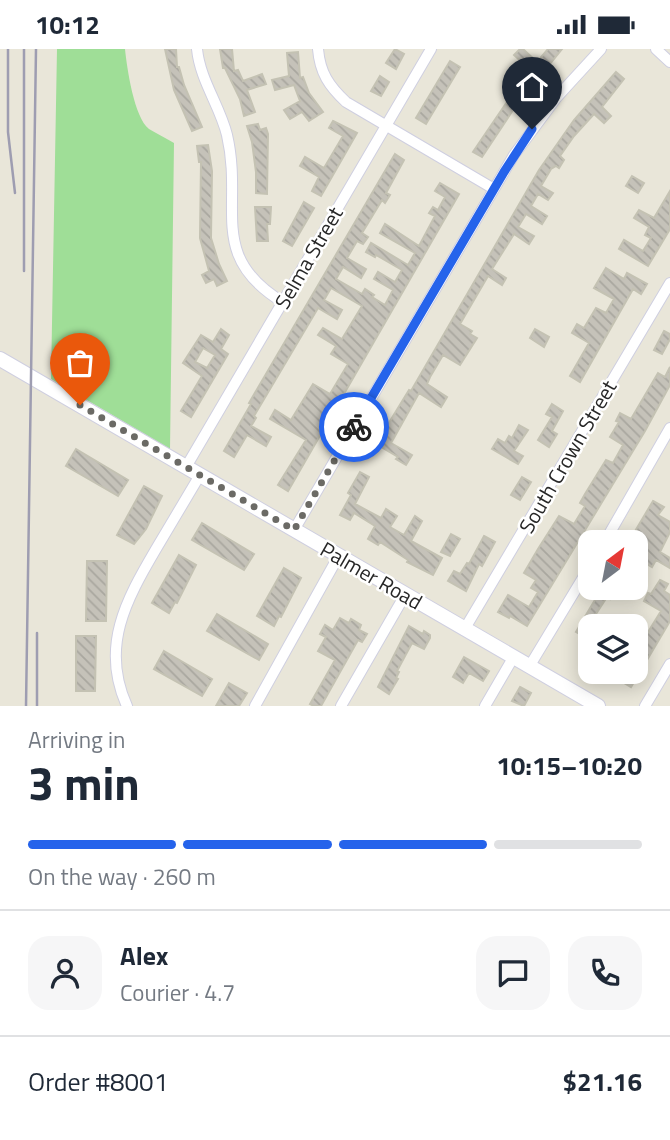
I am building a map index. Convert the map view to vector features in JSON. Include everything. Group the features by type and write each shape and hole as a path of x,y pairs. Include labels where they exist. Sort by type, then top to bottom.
{"street":[{"path":"197,49 201,71 222,118 230,149 233,174 232,231 237,253 254,282 284,303"},
{"path":"318,49 321,68 332,89 346,102 494,189"},
{"name":"Selma Street","path":"186,467 431,49"},
{"path":"294,530 494,189 542,116 601,49"},
{"path":"656,49 670,62"},
{"name":"South Crown Street","path":"464,630 670,283"},
{"name":"Palmer Road","path":"0,359 598,706"},
{"path":"611,530 670,428"},
{"path":"127,706 121,692 115,658 121,616 143,572 200,475"},
{"path":"255,706 338,557"},
{"path":"528,667 578,586"},
{"path":"341,706 405,595"},
{"path":"485,706 513,658"},
{"path":"645,706 670,664"}],"green space":[{"path":"57,49 125,49 132,92 139,114 149,129 174,143 170,449 51,379"}],"building":[{"path":"165,49 176,49 177,67 202,127 192,131 174,90"},
{"path":"220,49 232,49 234,71 238,70 243,81 262,74 266,84 247,90 255,112 244,116 240,99 223,68"},
{"path":"395,49 404,54 396,69 386,63"},
{"path":"520,49 537,62 548,49 562,49 515,107 482,157 473,152 526,74 520,70 525,65 514,55"},
{"path":"298,52 300,78 303,77 309,93 323,112 309,121 302,112 290,119 284,110 300,101 294,85 275,90 272,80 289,76 287,53"},
{"path":"450,61 460,67 426,124 416,118"},
{"path":"616,72 624,79 602,107 611,116 604,123 594,114 574,136 560,156 564,160 559,168 556,166 551,169 541,186 553,193 548,200 538,194 531,206 547,216 542,224 526,214 518,227 534,236 529,244 514,234 492,269 506,278 502,285 488,276 460,324 472,331 470,334 477,338 460,365 443,355 430,377 427,384 447,397 441,407 419,393 391,443 412,455 406,465 376,444 409,390 411,391 539,170 574,120"},
{"path":"380,76 389,82 381,96 371,91"},
{"path":"333,121 357,133 321,196 312,191 319,177 300,166 305,157 324,168 343,136 329,128"},
{"path":"258,124 260,130 266,128 268,134 267,194 256,193 252,142 247,126"},
{"path":"208,145 212,171 211,238 227,281 217,286 214,279 206,283 202,275 209,271 200,238 201,162 197,146"},
{"path":"395,154 404,160 386,193 390,195 385,203 382,200 362,233 368,237 363,244 357,241 347,258 366,269 361,278 343,267 336,279 362,294 365,289 385,305 393,290 374,279 378,272 395,282 402,270 366,252 371,243 408,265 415,253 380,233 385,224 419,246 435,216 429,213 433,207 438,210 445,197 435,191 440,183 459,194 288,491 278,485 306,440 270,419 275,410 291,420 313,384 330,394 348,364 331,354 336,346 318,335 323,328 342,339 362,306 331,288 324,300 342,310 337,319 318,308 254,416 256,418 251,426 271,437 266,446 247,435 234,457 224,451 251,404 249,403"},
{"path":"632,176 644,183 638,193 626,186"},
{"path":"670,191 670,229 648,266 619,249 624,240 643,251 651,238 645,235 649,227 634,218 639,210 654,218"},
{"path":"304,202 314,208 292,246 283,241"},
{"path":"255,207 271,207 270,224 267,224 268,241 257,241"},
{"path":"606,268 624,279 627,273 647,284 641,294 633,289 580,382 570,376 589,343 572,333 577,324 584,328 596,308 606,313 614,299 594,288"},
{"path":"221,329 229,335 221,349 228,354 191,417 181,411 202,376 183,363 201,335 213,342","holes":["203,348 215,355 207,368 195,362"]},
{"path":"535,329 549,337 544,347 530,338"},
{"path":"664,331 670,334 670,339 662,354 654,350"},
{"path":"670,367 670,385 645,431 585,530 578,530 578,542 527,626 498,612 508,595 529,607 538,592 531,588 536,580 524,573 538,549 559,516 574,524 585,506 580,503 606,460 613,463 623,445 610,437 619,422 616,421 620,413 631,419 658,373 665,377"},
{"path":"552,404 563,411 552,431 557,434 549,447 538,440 552,417 546,414"},
{"path":"519,425 528,430 514,451 523,456 518,464 492,449 498,439 505,443 509,436 512,438"},
{"path":"76,449 128,480 118,496 66,466"},
{"path":"360,472 369,477 355,504 381,518 386,509 397,516 390,527 404,535 415,516 422,521 411,541 442,558 433,575 407,562 408,560 380,542 378,545 368,539 375,526 354,513 350,520 340,515"},
{"path":"522,477 531,482 520,500 511,495"},
{"path":"144,486 162,496 146,529 134,544 117,535"},
{"path":"653,501 664,507 658,515 670,522 670,532 660,552 670,558 670,568 656,560 652,567 648,565 648,530 636,530"},
{"path":"202,523 254,554 244,570 192,540"},
{"path":"451,534 460,539 450,556 441,552"},
{"path":"484,536 495,542 482,566 479,564 466,591 448,581 454,571 460,574 467,563 469,564"},
{"path":"179,555 196,565 169,613 152,603"},
{"path":"87,561 107,561 106,621 86,621"},
{"path":"284,568 301,578 274,626 257,616"},
{"path":"660,580 668,584 664,591 670,595 670,621 648,658 648,632 661,611 644,601 648,600 648,593 651,594"},
{"path":"595,600 605,600 596,614 587,614"},
{"path":"217,614 268,644 259,660 207,631"},
{"path":"340,618 349,623 351,619 361,625 359,630 367,634 362,642 358,640 321,706 314,706 310,704 335,660 318,651 326,637 320,634 325,625 333,630"},
{"path":"409,626 423,634 424,631 430,638 424,649 412,643 397,671 398,679 389,694 378,687"},
{"path":"76,636 96,636 95,691 76,691"},
{"path":"164,651 212,679 202,696 154,669"},
{"path":"464,657 489,671 483,681 469,673 463,683 453,677"},
{"path":"229,683 247,693 239,706 216,706"},
{"path":"520,687 531,693 524,706 512,701"}],"railway":[{"path":"8,49 8,132 15,193"},
{"path":"24,49 24,271"},
{"path":"26,706 36,49"},
{"path":"37,633 37,706"}],"way so far":[{"path":"80,405 294,530 354,427"}],"route":[{"path":"354,427 514,155 532,129"}]}
